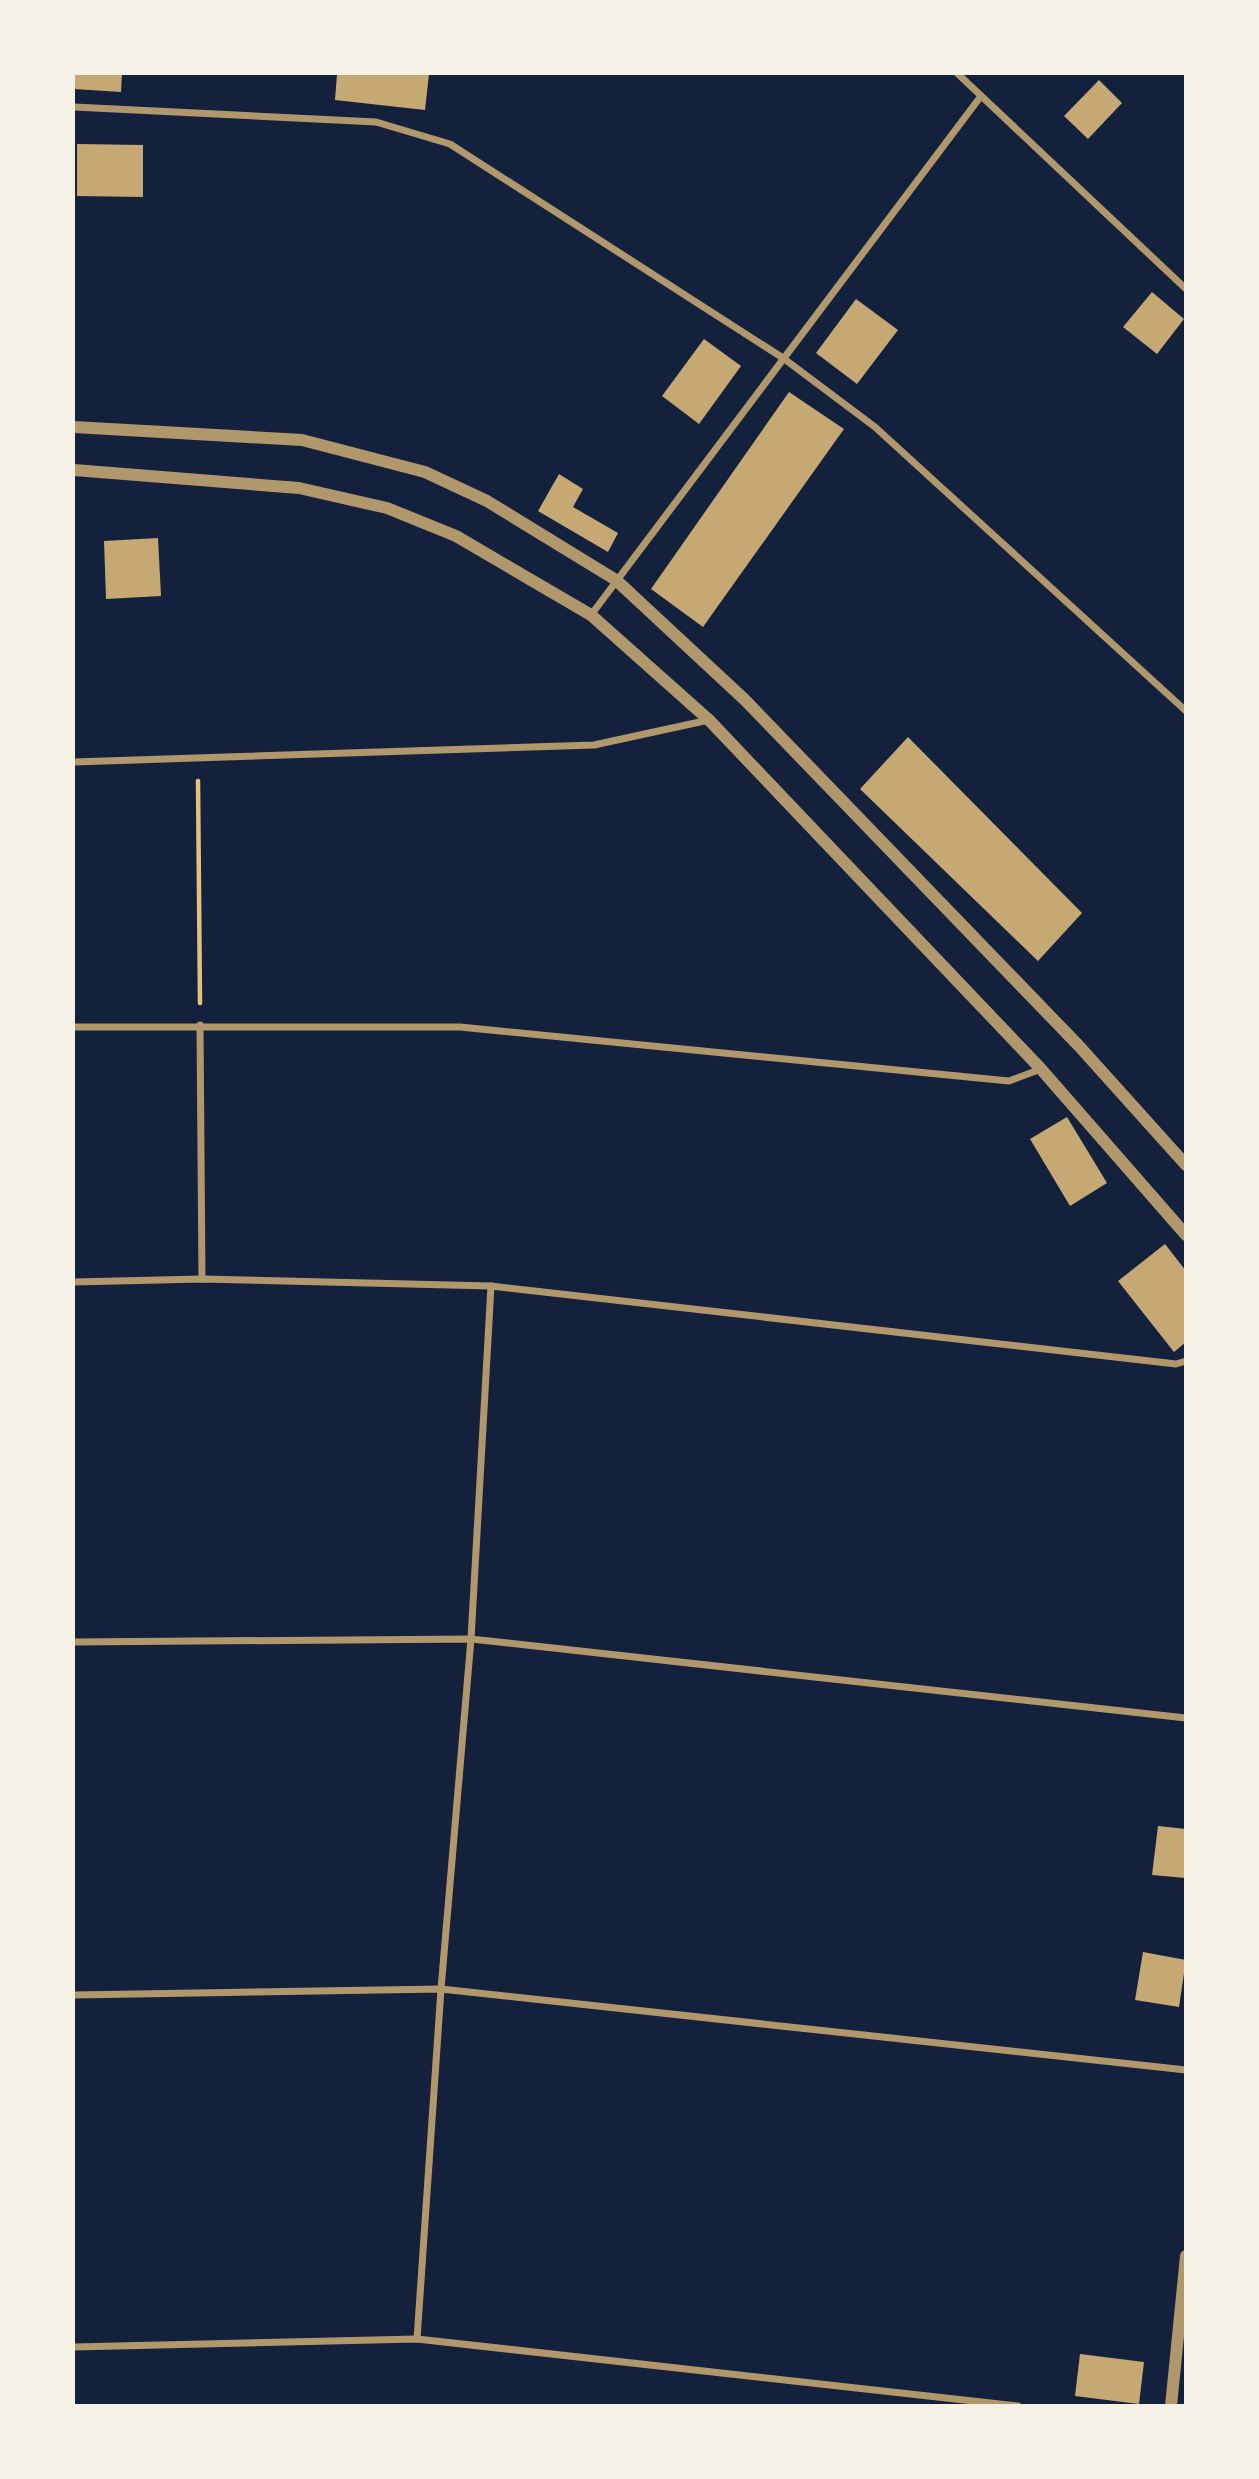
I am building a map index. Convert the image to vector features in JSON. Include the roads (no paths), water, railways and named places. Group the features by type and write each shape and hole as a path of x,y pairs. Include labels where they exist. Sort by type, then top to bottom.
{"street":[{"path":"958,74 1185,289"},
{"path":"591,615 981,96"},
{"path":"74,107 376,122 450,144 783,358 875,427 1185,711"},
{"path":"74,427 302,440 425,472 487,501 615,580 745,700 1079,1046 1185,1165"},
{"path":"74,470 299,488 387,508 456,536 591,615 709,720 1041,1069 1185,1235"},
{"path":"74,762 594,745 709,720"},
{"path":"200,1025 202,1279"},
{"path":"74,1027 460,1027 1009,1082 1041,1069"},
{"path":"74,1282 202,1279 491,1286 1176,1364 1185,1361"},
{"path":"417,2339 441,1989 471,1639 491,1286"},
{"path":"74,1642 471,1639 1185,1718"},
{"path":"74,1995 441,1989 1185,2070"},
{"path":"1171,2406 1185,2256"},
{"path":"74,2347 417,2339 1018,2406"}]}
